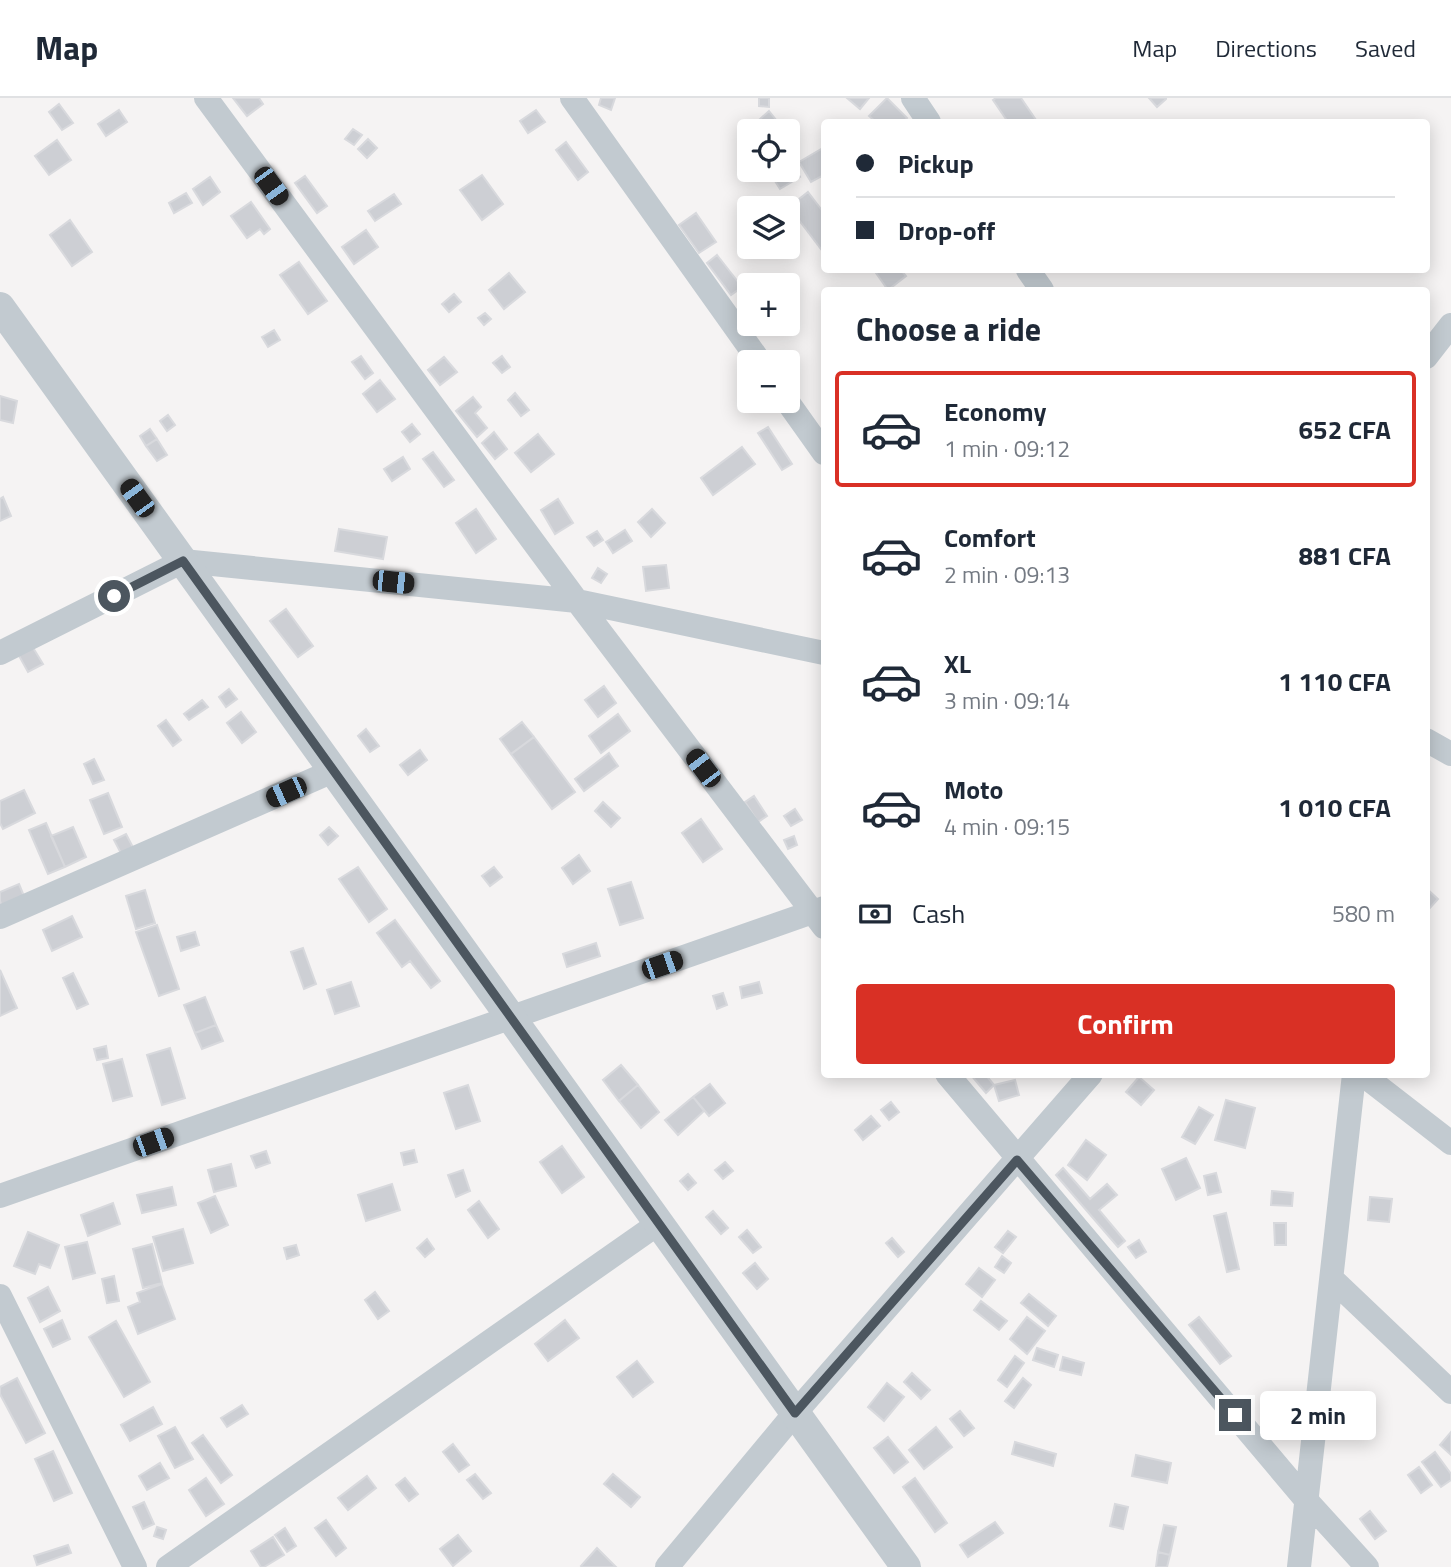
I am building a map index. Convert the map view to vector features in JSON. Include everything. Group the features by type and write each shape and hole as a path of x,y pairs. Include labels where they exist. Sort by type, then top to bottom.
{"street":[{"path":"0,1196 510,1016 821,916 577,601 206,98"},
{"path":"572,98 751,350"},
{"path":"913,98 927,119"},
{"path":"5,324 183,561 906,1567"},
{"path":"1430,352 1451,325"},
{"path":"796,413 821,449"},
{"path":"0,653 183,561 577,601 821,652"},
{"path":"1430,742 1451,754"},
{"path":"0,917 334,771"},
{"path":"950,1078 1017,1160 1367,1567"},
{"path":"667,1567 795,1413 1088,1078"},
{"path":"1299,1567 1354,1078"},
{"path":"1367,1078 1451,1143"},
{"path":"168,1567 659,1223"},
{"path":"1332,1279 1451,1392"},
{"path":"0,1296 135,1567"}],"building":[{"path":"233,98 259,98 263,104 247,116"},
{"path":"601,98 615,98 611,110 599,105"},
{"path":"759,98 769,98 769,107 759,106"},
{"path":"847,98 869,98 860,109"},
{"path":"887,98 907,118 872,119 869,116"},
{"path":"1021,98 1035,119 1006,119 993,100"},
{"path":"1149,98 1166,98 1166,99 1157,107"},
{"path":"59,104 73,123 62,130 49,112"},
{"path":"119,110 127,122 106,136 98,124"},
{"path":"536,110 545,122 528,133 520,121"},
{"path":"769,111 775,119 760,119"},
{"path":"353,129 362,135 354,145 345,139"},
{"path":"368,139 377,148 367,158 358,149"},
{"path":"57,140 71,160 49,175 35,156"},
{"path":"566,142 588,172 578,180 556,150"},
{"path":"821,149 821,177 811,182 800,161"},
{"path":"482,175 503,204 482,220 460,190"},
{"path":"305,176 327,206 317,213 295,183"},
{"path":"210,177 220,192 203,205 193,189"},
{"path":"776,182 792,182 780,189"},
{"path":"808,192 821,209 821,249 800,221 800,198"},
{"path":"186,193 192,203 174,213 169,203"},
{"path":"394,194 401,204 375,221 368,211"},
{"path":"251,202 270,229 264,234 260,229 247,238 231,216"},
{"path":"696,213 716,242 699,253 679,225"},
{"path":"70,220 92,252 72,266 50,235"},
{"path":"366,230 378,247 354,264 342,247"},
{"path":"717,255 737,281 737,291 731,295 707,263"},
{"path":"299,262 327,301 308,314 280,275"},
{"path":"509,273 525,292 504,309 489,290"},
{"path":"876,273 904,273 906,276 892,287 886,287"},
{"path":"454,294 461,302 449,312 442,304"},
{"path":"485,313 491,319 484,325 478,318"},
{"path":"274,330 280,340 268,347 262,337"},
{"path":"361,356 373,373 365,379 352,362"},
{"path":"502,356 510,367 502,373 493,363"},
{"path":"444,357 457,372 440,385 428,370"},
{"path":"380,380 395,399 377,412 363,394"},
{"path":"515,393 529,410 521,416 508,400"},
{"path":"0,396 17,401 13,423 0,420"},
{"path":"473,397 481,407 475,413 487,428 477,437 456,411"},
{"path":"168,415 175,425 167,431 160,421"},
{"path":"412,424 420,434 410,442 402,432"},
{"path":"768,427 792,464 782,470 758,433"},
{"path":"150,429 157,439 146,446 140,436"},
{"path":"494,432 507,449 495,459 482,443"},
{"path":"538,434 554,454 531,472 515,453"},
{"path":"157,439 167,455 157,461 146,446"},
{"path":"742,447 755,464 713,495 701,478"},
{"path":"433,452 454,480 444,487 423,459"},
{"path":"403,457 410,469 392,481 384,469"},
{"path":"3,497 11,516 0,521 0,499"},
{"path":"558,499 573,523 555,534 541,510"},
{"path":"476,509 496,539 476,553 456,523"},
{"path":"652,509 665,523 651,537 638,522"},
{"path":"339,529 387,537 383,559 335,551"},
{"path":"625,530 632,541 613,553 606,542"},
{"path":"597,531 603,540 594,546 587,537"},
{"path":"666,565 669,588 646,591 643,567"},
{"path":"598,568 607,574 601,583 592,578"},
{"path":"286,609 313,646 298,657 270,621"},
{"path":"32,646 43,664 28,672 18,654"},
{"path":"604,686 616,703 598,717 585,700"},
{"path":"229,689 237,699 226,707 219,697"},
{"path":"202,700 208,707 189,720 184,714"},
{"path":"241,712 256,732 242,743 227,723"},
{"path":"618,714 630,731 601,753 589,736"},
{"path":"166,720 181,740 173,746 158,726"},
{"path":"522,722 534,737 511,754 500,739"},
{"path":"366,729 379,746 370,752 358,736"},
{"path":"534,737 575,792 552,809 511,754"},
{"path":"420,750 427,760 408,775 400,765"},
{"path":"609,753 618,766 584,791 575,779"},
{"path":"94,759 104,780 93,784 84,764"},
{"path":"24,790 35,813 3,829 0,823 0,801"},
{"path":"108,793 122,827 104,834 90,800"},
{"path":"754,796 767,816 758,822 745,802"},
{"path":"603,802 620,818 611,827 595,811"},
{"path":"795,809 802,820 791,826 784,816"},
{"path":"701,819 722,849 703,862 682,833"},
{"path":"46,823 65,867 48,874 29,830"},
{"path":"73,827 86,857 65,867 51,836"},
{"path":"329,827 338,836 328,845 320,835"},
{"path":"126,834 137,855 125,861 114,840"},
{"path":"794,836 797,845 788,849 784,840"},
{"path":"579,855 590,871 573,884 562,868"},
{"path":"358,867 387,909 369,922 339,879"},
{"path":"494,867 502,877 490,886 482,876"},
{"path":"631,882 643,918 620,925 608,889"},
{"path":"19,884 28,906 5,915 0,892"},
{"path":"145,890 155,923 136,929 126,896"},
{"path":"1430,892 1438,899 1430,908"},
{"path":"72,916 82,937 52,951 43,930"},
{"path":"395,920 440,981 431,988 410,961 402,967 377,933"},
{"path":"157,925 179,989 159,996 136,932"},
{"path":"195,932 199,945 181,951 177,937"},
{"path":"596,943 600,956 567,967 563,954"},
{"path":"303,948 316,984 304,989 291,952"},
{"path":"0,970 17,1008 0,1016"},
{"path":"73,973 88,1004 77,1009 63,978"},
{"path":"351,982 359,1006 335,1014 327,990"},
{"path":"759,982 762,993 742,998 740,987"},
{"path":"723,993 727,1005 717,1009 713,996"},
{"path":"205,997 216,1025 195,1033 184,1005"},
{"path":"216,1025 223,1041 202,1049 195,1033"},
{"path":"106,1046 108,1058 97,1060 94,1049"},
{"path":"170,1048 185,1098 162,1105 147,1055"},
{"path":"122,1059 132,1096 113,1101 103,1064"},
{"path":"621,1065 638,1085 619,1101 603,1080"},
{"path":"974,1078 988,1078 994,1085 986,1093"},
{"path":"1138,1078 1154,1090 1141,1105 1126,1092"},
{"path":"1015,1080 1019,1095 999,1101 994,1085"},
{"path":"710,1084 725,1103 709,1116 693,1097"},
{"path":"468,1085 480,1121 456,1129 444,1093"},
{"path":"638,1085 659,1112 641,1128 619,1101"},
{"path":"693,1097 704,1111 678,1135 665,1120"},
{"path":"1226,1100 1255,1108 1245,1148 1215,1140"},
{"path":"891,1102 899,1112 889,1120 881,1110"},
{"path":"1199,1107 1213,1115 1195,1144 1182,1137"},
{"path":"871,1116 880,1126 863,1140 855,1130"},
{"path":"1086,1140 1106,1155 1087,1180 1068,1165"},
{"path":"562,1146 584,1177 562,1193 540,1162"},
{"path":"414,1150 417,1162 404,1165 401,1153"},
{"path":"266,1151 270,1163 256,1168 251,1156"},
{"path":"1186,1158 1200,1188 1176,1200 1162,1169"},
{"path":"725,1162 733,1171 723,1179 715,1170"},
{"path":"231,1164 236,1186 214,1192 208,1170"},
{"path":"1063,1168 1090,1199 1107,1184 1117,1195 1099,1210 1125,1241 1118,1247 1056,1175"},
{"path":"463,1170 470,1191 456,1197 448,1175"},
{"path":"1216,1173 1221,1192 1208,1195 1204,1176"},
{"path":"688,1174 696,1183 688,1190 680,1181"},
{"path":"392,1184 400,1210 366,1221 358,1195"},
{"path":"172,1187 176,1205 142,1213 137,1195"},
{"path":"1272,1191 1293,1193 1292,1206 1271,1205"},
{"path":"215,1196 228,1225 211,1233 198,1203"},
{"path":"1370,1197 1392,1199 1389,1222 1368,1220"},
{"path":"479,1201 499,1229 488,1238 468,1210"},
{"path":"113,1203 120,1224 88,1236 81,1215"},
{"path":"713,1211 728,1228 721,1234 706,1217"},
{"path":"1226,1213 1239,1269 1227,1272 1214,1216"},
{"path":"1274,1223 1286,1223 1286,1245 1275,1245"},
{"path":"183,1229 193,1263 163,1271 153,1237"},
{"path":"747,1230 761,1247 753,1253 739,1237"},
{"path":"1008,1231 1016,1237 1003,1253 995,1247"},
{"path":"28,1232 59,1245 50,1268 39,1264 35,1274 14,1266"},
{"path":"892,1238 904,1252 898,1257 886,1243"},
{"path":"427,1239 434,1249 425,1257 417,1248"},
{"path":"1139,1240 1146,1252 1136,1258 1128,1247"},
{"path":"87,1242 95,1273 73,1279 65,1247"},
{"path":"152,1244 162,1283 143,1288 133,1249"},
{"path":"296,1245 299,1255 287,1259 284,1248"},
{"path":"1002,1256 1011,1263 1004,1273 995,1267"},
{"path":"755,1263 768,1279 757,1289 743,1273"},
{"path":"979,1268 995,1280 982,1297 966,1284"},
{"path":"114,1276 119,1301 107,1303 102,1279"},
{"path":"162,1284 175,1319 138,1334 128,1307 140,1302 137,1293"},
{"path":"48,1287 60,1311 40,1322 28,1298"},
{"path":"375,1292 389,1311 378,1319 365,1300"},
{"path":"1029,1294 1056,1316 1048,1326 1021,1303"},
{"path":"981,1301 1007,1321 999,1330 974,1310"},
{"path":"1027,1317 1045,1331 1027,1354 1010,1339"},
{"path":"1199,1317 1231,1356 1220,1364 1189,1325"},
{"path":"62,1320 70,1339 53,1347 44,1329"},
{"path":"565,1320 579,1338 548,1361 535,1344"},
{"path":"116,1321 150,1382 124,1397 89,1337"},
{"path":"1037,1348 1058,1355 1054,1367 1033,1360"},
{"path":"1015,1356 1024,1363 1007,1387 998,1380"},
{"path":"1063,1357 1084,1363 1081,1375 1060,1370"},
{"path":"637,1361 653,1382 633,1397 617,1377"},
{"path":"912,1373 930,1390 921,1399 904,1382"},
{"path":"17,1378 45,1433 26,1443 0,1394 0,1387"},
{"path":"1023,1378 1031,1385 1014,1408 1005,1401"},
{"path":"887,1383 904,1397 884,1421 868,1407"},
{"path":"242,1405 248,1414 227,1427 221,1418"},
{"path":"153,1407 162,1424 130,1441 121,1425"},
{"path":"960,1411 974,1428 964,1436 950,1419"},
{"path":"175,1427 193,1459 175,1468 158,1436"},
{"path":"936,1427 952,1447 924,1469 909,1450"},
{"path":"1451,1432 1451,1455 1440,1445"},
{"path":"203,1435 232,1475 221,1483 192,1443"},
{"path":"888,1437 908,1462 894,1473 874,1448"},
{"path":"1015,1442 1056,1454 1053,1466 1012,1454"},
{"path":"453,1444 469,1465 459,1472 443,1452"},
{"path":"53,1451 72,1493 54,1501 35,1459"},
{"path":"1435,1452 1451,1474 1451,1480 1441,1487 1422,1462"},
{"path":"1136,1455 1171,1463 1167,1483 1132,1476"},
{"path":"160,1463 169,1478 147,1490 139,1476"},
{"path":"1419,1467 1432,1485 1421,1493 1408,1475"},
{"path":"475,1474 491,1493 483,1499 467,1480"},
{"path":"613,1474 640,1497 631,1507 604,1484"},
{"path":"367,1476 376,1488 348,1510 338,1498"},
{"path":"206,1478 224,1504 206,1516 189,1490"},
{"path":"405,1478 418,1494 409,1501 396,1485"},
{"path":"915,1478 947,1523 935,1532 903,1487"},
{"path":"144,1502 154,1524 143,1529 133,1507"},
{"path":"1115,1504 1128,1507 1123,1529 1110,1526"},
{"path":"1370,1511 1386,1531 1375,1539 1360,1519"},
{"path":"326,1520 346,1548 336,1556 315,1528"},
{"path":"995,1522 1003,1533 968,1557 960,1545"},
{"path":"1164,1525 1176,1527 1170,1555 1158,1552"},
{"path":"157,1527 166,1530 163,1539 154,1536"},
{"path":"285,1528 296,1546 287,1552 275,1535"},
{"path":"458,1535 471,1551 453,1566 440,1549"},
{"path":"273,1537 284,1555 261,1567 251,1551"},
{"path":"68,1545 71,1553 37,1565 34,1556"},
{"path":"597,1548 616,1567 581,1566"},
{"path":"1158,1552 1170,1555 1167,1567 1156,1567"}],"route":[{"path":"114,596 183,561 795,1413 1017,1160 1235,1415"}]}
